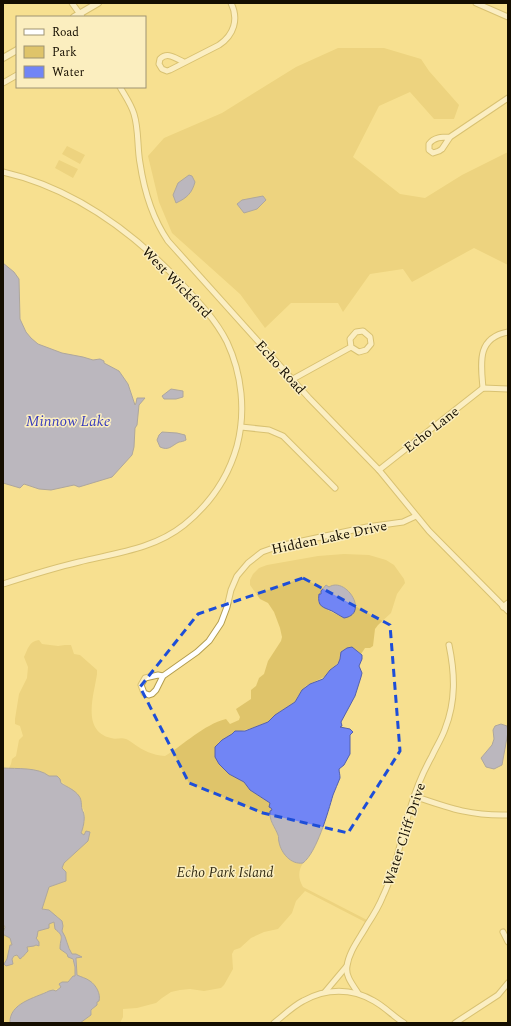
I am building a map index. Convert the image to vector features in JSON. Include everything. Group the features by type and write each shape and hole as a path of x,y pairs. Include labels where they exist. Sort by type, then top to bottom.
{"street":[{"path":"72,3 78,16 98,3"},
{"path":"184,62 170,55 166,55 160,58 159,64 162,69 167,71 219,45 229,36 234,28 234,10 231,3"},
{"path":"476,3 506,16 508,10"},
{"path":"3,58 16,51"},
{"path":"3,83 16,76"},
{"name":"Echo Road","path":"121,88 129,102 134,115 143,180 154,215 164,235 173,248 292,379 379,470 416,516 446,549 508,611"},
{"path":"450,137 508,98"},
{"name":"West Wickford","path":"3,172 49,186 91,208 139,243 160,262 207,311 218,327 232,354 242,396 241,427 235,451 222,482 203,508 178,529 156,542 140,548 55,568 3,584"},
{"path":"363,331 370,337 371,344 366,350 359,352 351,347 350,339 356,332 363,331"},
{"path":"508,332 495,336 487,343 481,358 483,388 508,389"},
{"path":"292,379 351,347"},
{"name":"Echo Lane","path":"379,470 483,388"},
{"path":"241,427 269,430 283,436 335,488"},
{"name":"Hidden Lake Drive","path":"163,676 158,675 145,678 141,685 142,691 149,695 155,692 163,676 201,648 213,636 224,615 231,590 237,576 248,563 262,552 279,546 367,527 403,522 416,516"},
{"path":"503,606 508,603"},
{"name":"Water Cliff Drive","path":"325,992 346,966 354,947 379,905 389,883 399,853 406,820 414,796 426,767 445,729 450,712 454,679 449,645"},
{"path":"414,796 465,812 481,815 508,815"},
{"path":"503,932 508,942"},
{"path":"346,966 349,979 358,993"},
{"path":"454,1023 498,995 508,983"},
{"path":"274,1023 299,1003 325,992 358,993 378,1003 404,1023"}],"highlighted area":[{"path":"303,578 390,625 400,751 348,833 263,813 189,783 140,687 198,614"}],"green space":[{"path":"338,48 384,48 421,59 429,71 459,105 454,119 434,119 410,92 379,106 353,157 400,194 425,198 462,175 508,152 508,265 474,248 412,282 403,269 370,274 343,312 338,303 291,303 265,328 240,294 172,233 159,202 148,156 164,138 222,113 296,67"},
{"path":"67,146 85,155 80,164 62,154"},
{"path":"59,160 78,169 73,178 55,168"},
{"name":"Echo Park Island","path":"344,554 369,555 386,560 394,565 404,579 405,583 397,594 391,613 375,629 373,646 370,648 365,648 361,654 352,647 345,649 339,662 326,676 306,686 295,702 275,715 268,722 234,733 218,743 218,763 229,774 244,782 250,790 270,803 269,806 271,810 272,824 278,834 280,846 284,854 294,862 303,863 299,875 303,887 367,920 365,922 305,891 296,901 292,913 278,929 264,932 251,938 240,948 234,950 232,954 233,969 221,988 204,991 190,989 171,992 156,1003 137,1008 123,1009 123,1017 120,1023 80,1023 91,1015 92,1010 99,1001 97,989 93,984 77,975 76,962 78,955 72,954 70,951 58,917 49,910 42,909 49,887 66,881 66,872 62,868 64,863 88,841 90,833 86,831 84,835 81,833 85,817 84,810 74,792 57,776 49,776 35,770 9,768 12,759 16,756 19,740 23,736 20,726 15,724 15,719 19,694 27,678 28,667 24,657 28,648 33,642 39,640 42,644 58,646 71,645 74,654 80,655 97,670 92,702 93,720 96,728 102,734 111,738 122,738 129,740 141,749 156,755 165,756 194,735 218,722 226,719 230,724 239,720 240,717 236,709 251,699 251,690 256,686 259,678 264,674 268,661 281,641 282,637 280,628 274,612 268,603 260,599 250,585 250,580 253,574 259,568 267,565 318,556","holes":["326,585 329,588 338,586 350,594 355,607 344,618 324,607 319,602 318,599 320,593"]},
{"path":"54,922 61,935 60,949 74,963 75,976 67,982 60,984 61,987 39,995 19,1005 12,1012 10,1023 3,1023 3,933 10,938 12,945 9,948 7,959 12,959 17,955 20,959 28,951 27,947 36,944 39,947 36,938 37,931 44,929 49,924"}],"water":[{"path":"189,175 192,176 195,182 191,192 176,203 173,195 178,183"},
{"path":"263,196 266,200 257,209 244,213 237,204 242,200"},
{"name":"Minnow Lake","path":"3,263 14,272 19,279 20,319 26,332 31,338 38,344 62,353 93,360 100,359 104,361 104,363 119,371 128,384 135,405 137,398 145,398 139,405 132,455 112,477 79,487 74,485 51,490 39,489 24,484 20,488 3,483"},
{"path":"171,389 183,391 183,397 176,399 164,399 162,396"},
{"path":"162,432 185,435 186,440 179,442 170,448 160,447 157,440"},
{"path":"326,585 329,587 336,585 348,591 353,597 355,604 355,610 352,615 344,618 321,606 319,602 319,594 321,594 321,591"},
{"path":"352,647 362,655 359,666 362,673 355,696 341,722 342,726 340,727 350,729 353,732 350,735 350,754 344,765 339,769 340,778 313,850 303,863 294,862 284,854 280,846 278,836 270,818 270,811 272,810 269,807 270,803 250,790 244,782 229,774 219,764 215,757 215,747 235,731 245,731 268,722 275,715 295,702 302,690 310,684 323,679 330,670 338,664 341,652"},
{"path":"501,724 507,726 508,732 502,765 494,769 486,767 481,758 492,745 494,739 493,730 495,726"},
{"path":"3,768 33,770 49,776 57,776 61,783 75,792 81,799 82,810 84,813 84,824 81,833 84,835 86,831 90,832 88,841 64,863 62,868 66,872 66,881 49,887 42,909 49,910 62,921 62,931 70,951 72,954 82,957 76,958 77,975 92,983 99,993 99,1001 91,1010 91,1015 80,1023 10,1023 11,1016 18,1006 49,991 56,991 61,987 59,984 62,982 68,982 73,976 75,976 75,967 73,959 68,957 67,954 60,949 61,936 55,929 54,922 49,924 49,928 38,931 36,938 39,942 39,946 36,945 27,947 28,951 20,959 17,955 12,959 13,964 6,966 4,964 7,959 10,945 12,945 10,938 3,933 5,927 3,924"}]}
